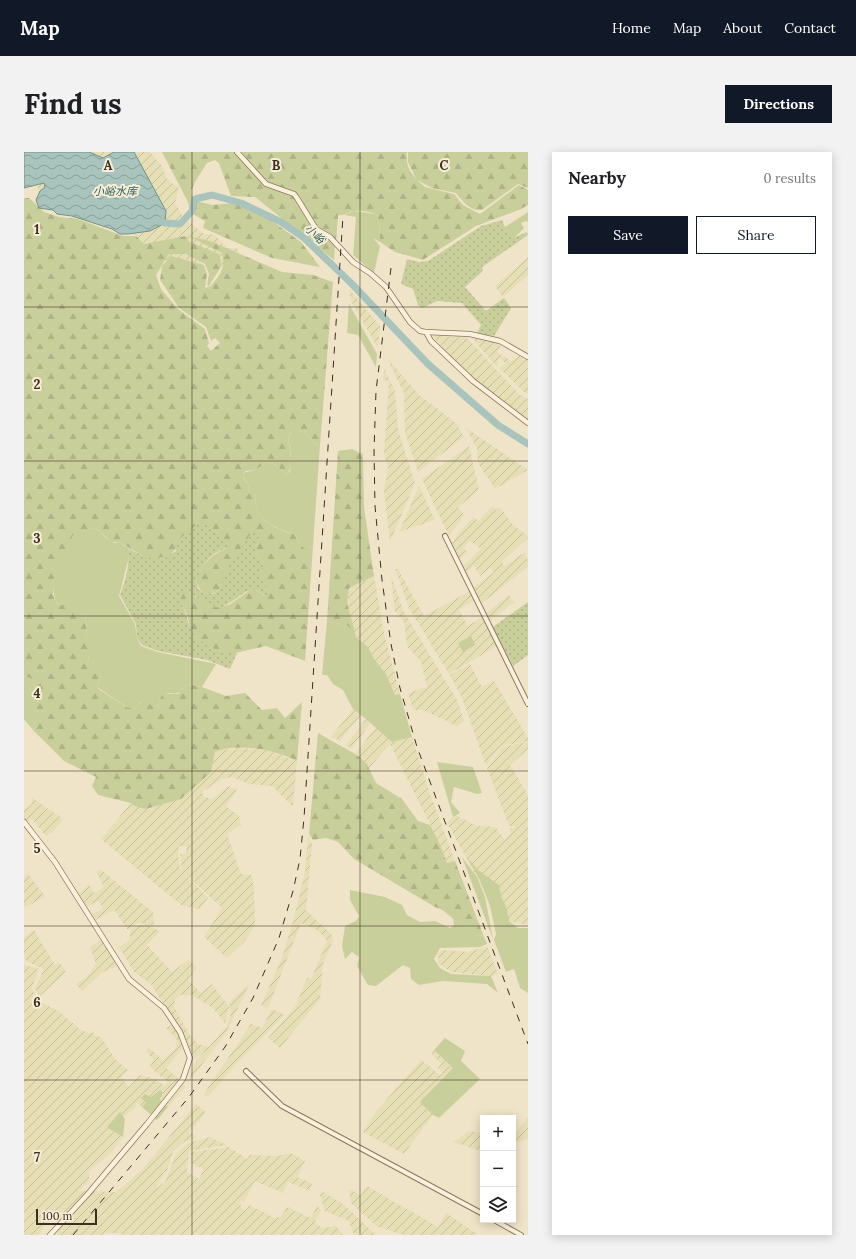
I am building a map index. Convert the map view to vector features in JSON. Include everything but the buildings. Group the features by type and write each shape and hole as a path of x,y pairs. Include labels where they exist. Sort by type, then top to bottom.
{"street":[{"path":"237,152 266,184 294,194 309,215 316,229 330,237 353,262 370,272 386,287 410,322 420,331 470,334 500,341 528,356"},
{"path":"426,332 432,341 473,381 528,423"},
{"path":"445,536 528,704"},
{"path":"24,822 55,862 128,979 164,1008 180,1032 190,1058 183,1079 87,1195 50,1235"},
{"path":"246,1071 282,1106 480,1212"},
{"path":"499,1223 521,1235"}],"shaded area":[{"name":"小峪水库","path":"24,152 150,152 162,166 167,179 179,188 175,203 183,217 204,234 215,235 227,248 237,248 239,253 237,261 231,265 223,265 210,256 203,259 200,273 186,274 165,260 120,224 40,193 36,177"},
{"path":"528,257 528,275 503,297 495,286"},
{"path":"350,290 380,326 378,348 350,299"},
{"path":"433,336 466,337 520,395 528,399 528,420 512,410 457,364"},
{"path":"471,337 501,344 497,352 511,361 521,355 528,358 528,394 499,368 506,363 499,358 497,367"},
{"path":"387,358 419,395 456,423 464,437 418,472 405,433 404,393"},
{"path":"384,369 395,391 398,430 415,483 390,542 384,491 388,467 384,454 389,381 383,380"},
{"path":"466,428 528,470 495,489 478,463 477,449"},
{"path":"469,446 479,490 458,507 464,515 449,536 422,479"},
{"path":"419,486 435,520 399,532"},
{"path":"492,506 496,510 500,507 513,525 528,536 528,538 502,561 504,567 525,552 528,567 482,603 474,587 494,572 490,568 480,576 474,566 466,572 463,566 481,549 470,541 463,548 468,552 460,559 452,542 473,517 479,521"},
{"path":"395,569 398,569 424,616 470,591 474,600 459,610 468,626 482,617 497,646 449,674 409,608"},
{"path":"374,576 384,633 400,694 395,696 386,674 374,659 368,647 356,637 347,603 349,588"},
{"path":"391,576 404,612 457,700 464,721 457,726 423,710 413,710 408,693 427,687 421,662 407,646 404,622 395,611"},
{"path":"509,595 514,602 490,621 486,613"},
{"path":"470,664 482,687 494,681 528,738 528,741 501,746 486,766 462,698 450,675"},
{"path":"353,709 361,715 340,741 331,737"},
{"path":"366,719 371,723 351,749 346,745"},
{"path":"376,727 392,742 412,737 429,791 455,861 447,863 438,840 390,744 369,768 356,753"},
{"path":"528,742 528,749 510,765 528,795 528,925 500,919 447,823 455,815 477,826 495,827 505,840 511,833 509,828 515,828 516,826 509,826 487,768 502,747"},
{"path":"239,748 267,750 297,761 293,807 272,786 249,784 232,777 222,779 202,792 204,797 212,799 228,786 237,790 226,806 239,816 241,825 227,834 241,874 251,875 254,885 255,925 246,940 227,958 204,937 222,908 182,871 180,854 185,855 187,847 179,846 178,854 180,869 208,898 199,909 181,905 101,839 131,803 135,806 211,772 215,752"},
{"path":"32,798 63,819 53,832 46,836 32,819 25,823 24,822 24,810 31,805"},
{"path":"308,837 312,844 306,910 332,935 333,941 323,964 320,999 280,1048 268,1038 295,1007 307,978 311,979 327,941 319,931 301,923 268,1008 261,1005 282,958 294,918 305,872"},
{"path":"101,870 153,912 154,925 147,925 160,931 147,945 172,972 188,960 197,967 188,980 201,993 212,984 229,1007 225,1024 214,1009 192,995 180,995 175,1000 174,1007 189,1034 198,1044 209,1047 227,1026 231,1013 229,1003 250,983 226,1033 188,1083 195,1062 205,1051 195,1059 179,1028 151,984 134,972 119,947 129,941 131,928 146,924 137,923 128,930 114,910 95,920 92,914 103,909 99,901 87,906 79,893 89,885 94,893 104,887 96,871"},
{"path":"28,874 45,896 26,907 24,906 24,878"},
{"path":"34,930 55,965 60,963 66,972 39,997 35,989 44,969 26,961 24,956 24,937"},
{"path":"102,939 117,966 103,972 82,991 76,984 89,975 96,964 90,947"},
{"path":"487,946 498,974 491,976 451,972 438,963 438,953 443,950 468,952"},
{"path":"24,965 39,969 32,987 37,1001 57,1010 81,1030 89,1033 93,1032 94,1035 102,1038 115,1059 128,1070 121,1077 129,1087 140,1075 156,1079 164,1086 168,1082 150,1067 153,1059 146,1051 149,1048 163,1060 176,1048 177,1040 166,1028 172,1025 184,1046 166,1068 179,1079 178,1084 183,1082 185,1087 168,1107 162,1103 160,1099 163,1093 151,1098 145,1094 146,1102 142,1107 136,1102 135,1108 122,1118 116,1128 122,1138 111,1153 89,1171 89,1181 79,1191 116,1192 141,1171 196,1104 206,1112 190,1132 197,1138 184,1142 173,1152 166,1173 163,1171 164,1174 155,1189 165,1182 176,1154 188,1143 210,1137 227,1145 189,1151 187,1172 199,1179 204,1169 191,1163 191,1152 229,1147 247,1159 250,1155 277,1156 291,1153 305,1161 297,1177 312,1183 310,1191 288,1182 283,1193 255,1181 244,1202 240,1200 241,1208 246,1210 249,1205 275,1218 281,1217 287,1207 311,1218 317,1205 321,1211 314,1223 323,1228 336,1226 343,1235 121,1235 122,1233 105,1233 103,1235 58,1235 55,1216 43,1228 39,1235 24,1235"},
{"path":"272,1009 285,1015 236,1064 208,1097 203,1095 251,1024 262,1028"},
{"path":"434,1050 453,1068 421,1102 433,1115 404,1154 363,1132 375,1113 421,1060 440,1075 443,1073 438,1068 441,1064 431,1053"},
{"path":"528,1118 528,1138 516,1143 516,1132"},
{"path":"469,1131 480,1133 480,1151 454,1142"},
{"path":"367,1186 438,1227 446,1213 479,1235 404,1235 376,1226 351,1203 349,1189 361,1195"},
{"path":"323,1192 343,1204 376,1235 354,1235 349,1221 325,1211 320,1195"}],"green space":[{"path":"162,152 235,152 263,184 294,197 314,228 335,245 334,260 255,197 231,196 219,163 215,160 207,163 195,182 191,191 193,200 212,205 234,203 261,213 301,242 320,267 272,258 203,228 205,221 191,213 188,202"},
{"path":"241,152 407,152 408,166 416,179 408,162 408,152 528,152 528,188 518,184 482,210 470,207 464,203 456,193 432,188 417,180 425,187 454,194 463,205 480,214 519,185 528,190 528,205 519,210 476,226 423,260 395,252 380,242 380,228 376,214 368,212 354,211 338,215 336,241 317,226 295,193 265,181"},
{"path":"24,198 29,198 44,212 59,217 78,219 123,236 136,236 144,244 186,236 188,241 219,254 222,265 209,286 207,285 209,274 205,264 186,254 169,254 156,275 161,289 178,309 205,329 209,343 207,346 211,351 220,343 215,338 211,341 206,327 179,308 160,280 162,266 171,256 204,265 207,274 205,288 211,286 220,275 223,263 222,253 188,236 210,241 282,272 313,275 333,282 320,445 315,444 305,432 299,430 292,432 288,436 291,462 289,471 286,475 278,467 268,462 255,470 246,471 243,473 243,478 248,484 249,494 254,494 258,512 262,517 272,525 289,533 295,534 299,543 305,549 313,546 305,661 266,646 231,654 222,653 197,639 190,627 180,599 184,592 193,595 214,607 229,605 250,590 255,590 266,596 264,583 261,577 263,563 255,551 259,537 219,590 211,594 204,593 196,581 201,569 207,561 227,548 176,549 168,556 153,559 147,558 119,542 111,542 100,531 94,528 73,535 71,539 71,547 56,570 53,582 53,595 57,603 62,605 78,603 85,615 87,635 97,647 94,655 89,655 88,662 101,675 97,687 100,690 128,708 132,708 143,703 150,704 158,708 163,694 178,694 187,684 202,687 226,696 245,693 262,710 277,708 285,718 302,702 297,761 268,751 256,749 224,749 215,752 211,772 181,799 145,809 131,803 98,795 92,786 96,777 64,761 33,730 36,728 33,716 34,681 24,676"},
{"path":"354,211 376,214 377,217 380,228 380,242 373,238 380,246 374,273 353,255 356,217 344,215"},
{"path":"528,212 528,222 526,221 521,223 524,228 513,239 505,227"},
{"path":"502,220 513,238 527,232 528,235 482,267 483,271 465,287 486,311 504,298 511,308 494,336 477,333 481,325 462,303 437,301 422,308 418,305 413,289 401,284 407,259 419,262 428,261 481,226"},
{"path":"349,304 377,354 376,367 358,335 347,333"},
{"path":"299,429 305,432 315,444 320,445 313,546 305,549 299,543 295,534 284,531 272,525 262,517 258,512 254,494 249,494 248,484 243,477 243,473 255,470 268,462 278,467 286,475 290,471 291,455 288,436 292,432"},
{"path":"352,449 363,454 364,507 374,576 349,588 347,603 355,632 348,626 327,621 338,451"},
{"path":"203,522 231,544 211,556 201,570 196,581 198,589 204,593 213,594 219,590 230,564 254,529 259,532 255,551 263,563 261,577 270,594 266,596 256,590 251,590 221,607 209,605 193,595 184,593 180,598 190,627 197,639 222,653 237,653 230,669 207,660 158,651 142,645 137,638 136,624 120,595 127,572 128,548 146,557 157,558 169,555 176,551 175,544 185,534 199,523"},
{"path":"94,528 114,543 119,542 128,548 129,557 119,596 135,624 137,638 141,646 158,652 216,664 202,687 187,684 183,689 175,694 168,693 160,699 158,708 140,703 133,708 128,708 97,687 101,675 89,666 90,640 87,635 85,615 57,603 53,586 56,569 73,535 78,532"},
{"path":"528,602 528,655 513,666 493,627"},
{"path":"327,621 348,626 355,632 356,637 368,647 374,659 386,674 395,695 400,694 412,737 392,742 353,709 343,690 333,684 327,675 322,675"},
{"path":"471,636 475,645 463,652 458,643"},
{"path":"24,676 34,681 34,723 36,728 33,730 24,719"},
{"path":"318,733 357,755 367,764 376,783 402,799 418,821 430,825 447,863 455,861 484,937 460,925 439,908 354,859 338,842 326,838 313,840 309,834"},
{"path":"437,762 473,767 482,793 477,794 454,787 451,802 460,813 453,817"},
{"path":"466,856 478,870 499,885 501,896 507,909 509,921 518,928 528,928 528,993 520,988 514,969 506,972 494,940 496,934 490,906 479,878"},
{"path":"462,857 477,877 485,897 493,939"},
{"path":"350,890 385,897 402,905 407,915 420,922 435,921 450,928 454,925 453,919 464,927 484,937 487,944 480,947 440,948 434,959 440,968 451,974 491,976 498,993 487,984 443,981 419,985 411,979 410,968 403,965 376,986 368,985 357,966 359,957 352,952 345,959 342,946 345,926 356,921 359,916 350,900"},
{"path":"445,1038 465,1051 461,1061 480,1079 439,1118 433,1115 420,1102 453,1068 434,1050"},
{"path":"160,1090 163,1093 160,1099 162,1103 168,1107 157,1120 142,1107 146,1102 141,1098 145,1094 151,1097"},
{"path":"120,1112 125,1119 123,1137 107,1127"}],"water":[{"name":"小峪水库","path":"24,152 89,152 103,158 114,152 134,152 166,211 165,223 150,231 120,234 112,229 72,216 57,214 53,210 39,208 36,200 40,191 45,187 44,183 24,188"}],"waterway":[{"name":"小峪","path":"158,220 165,223 180,224 192,211 195,199 212,195 241,203 281,222 303,237 351,283 428,364 498,425 528,444"}],"railway":[{"path":"73,1235 189,1097 225,1047 253,998 279,938 293,891 300,859 304,818 343,216"},
{"path":"391,268 376,391 374,451 375,506 382,580 391,644 400,688 417,747 528,1044"}]}
